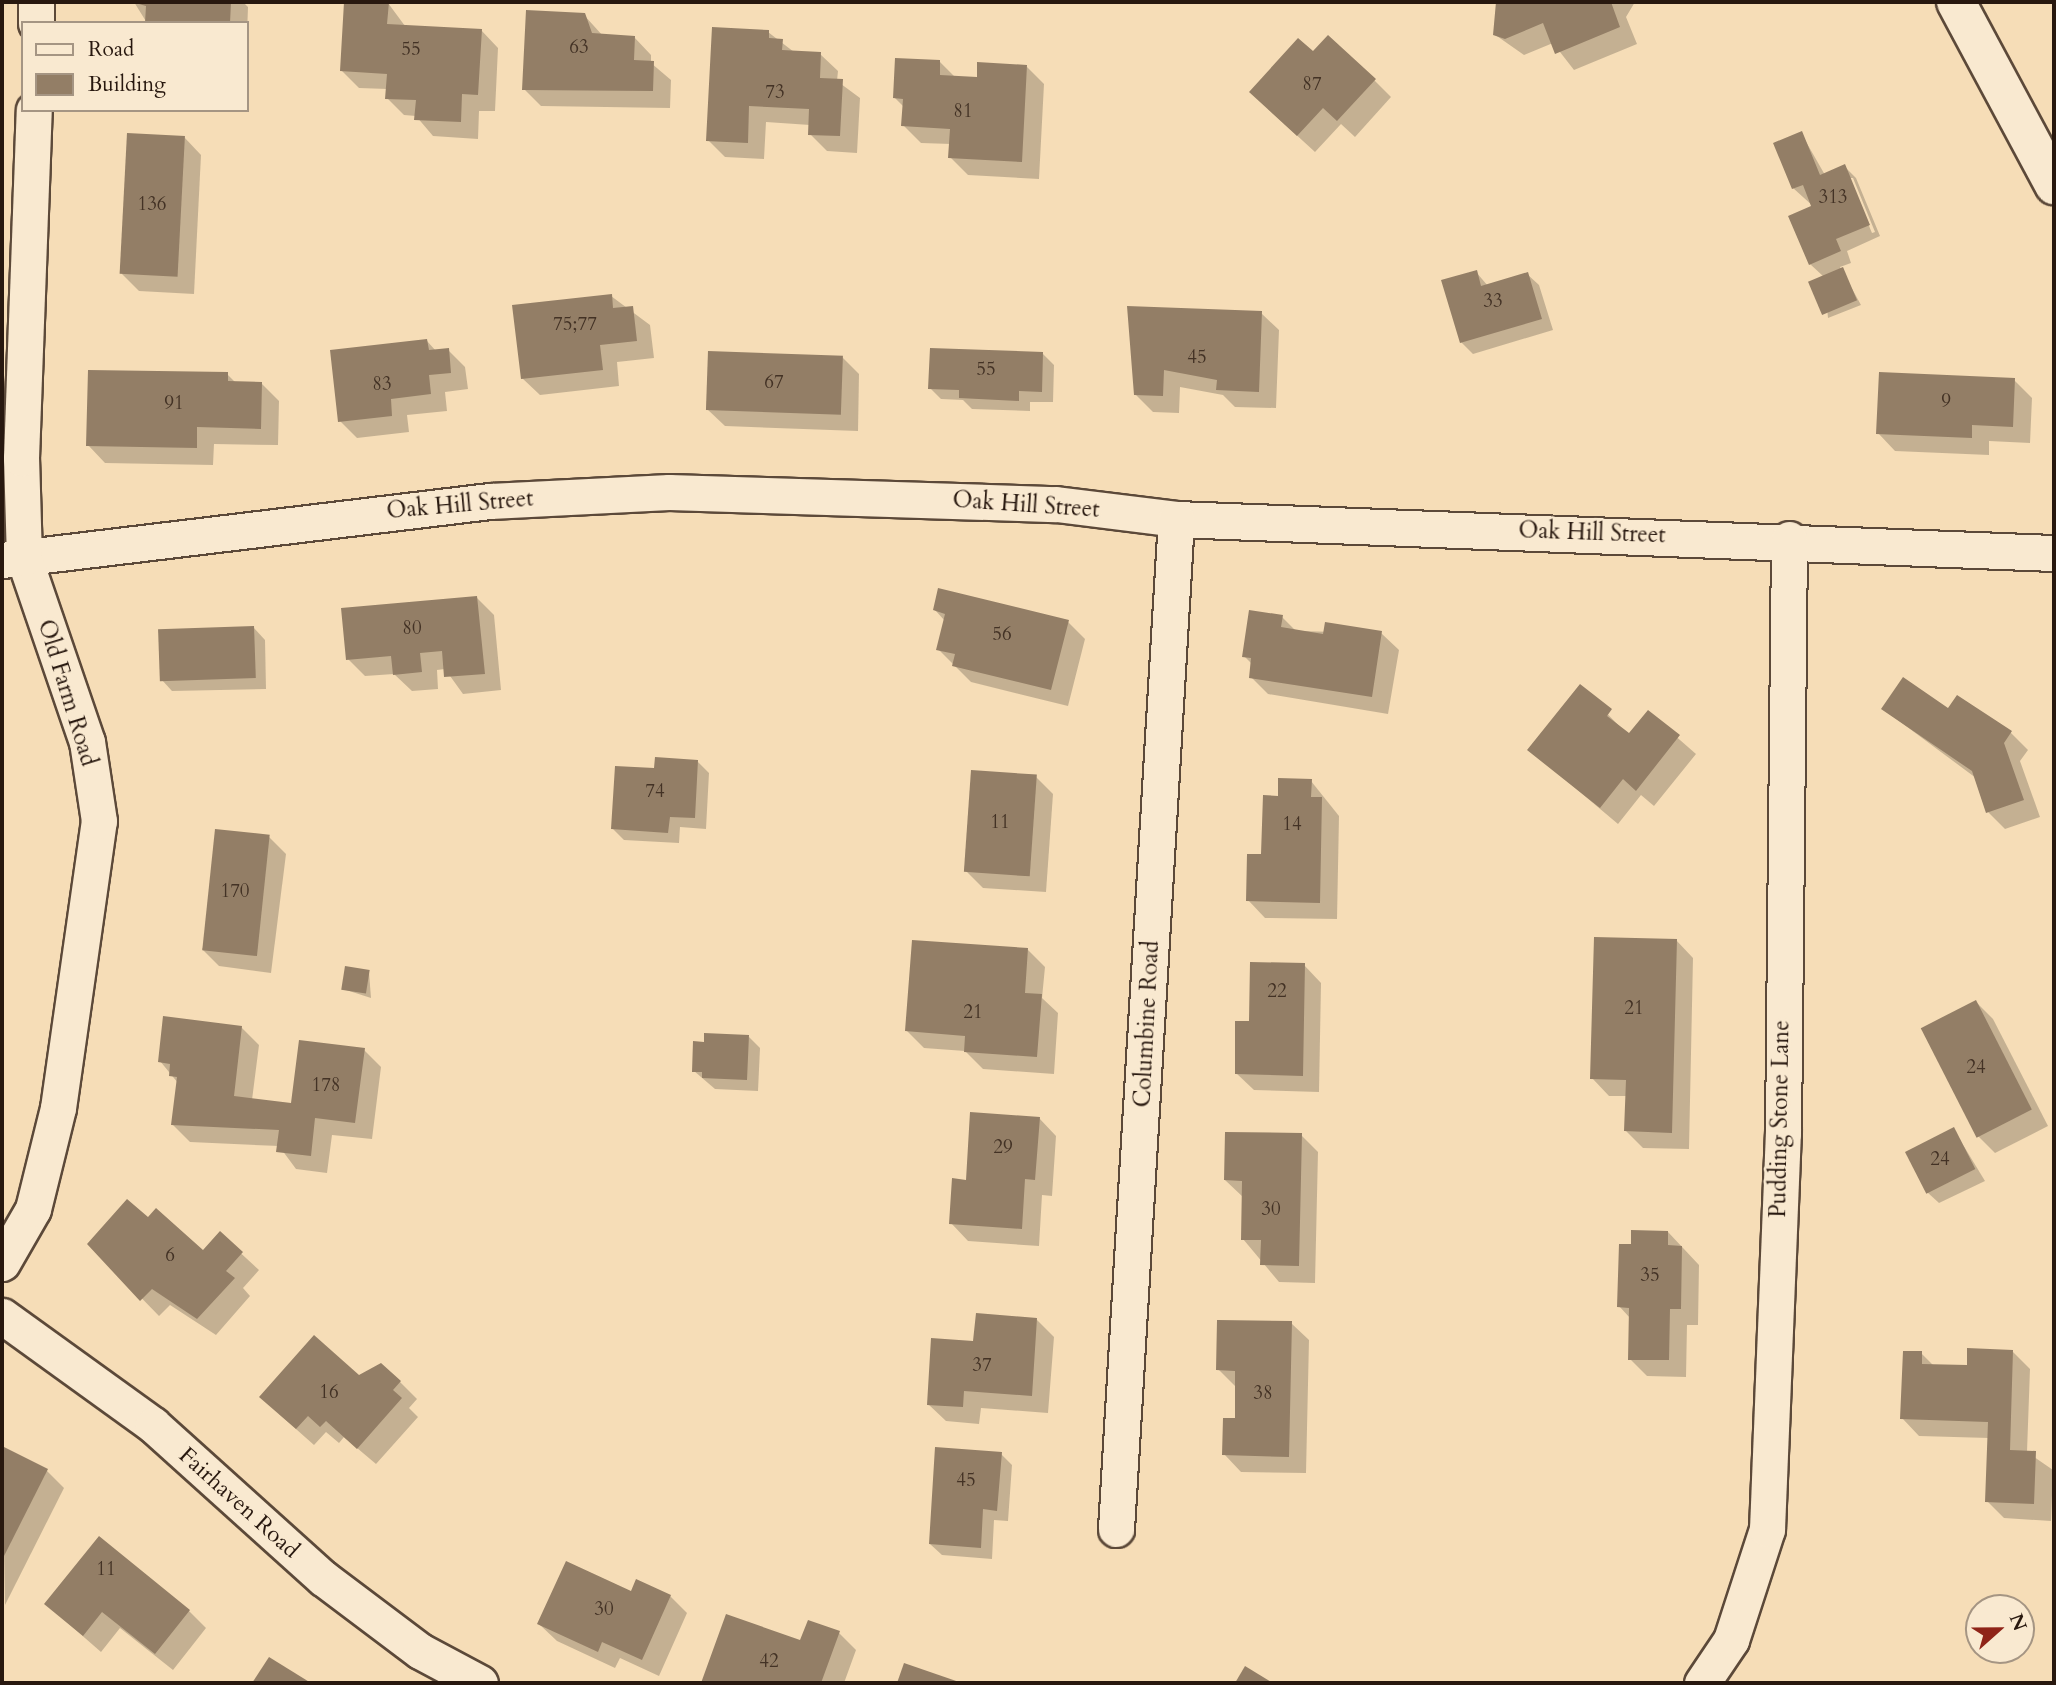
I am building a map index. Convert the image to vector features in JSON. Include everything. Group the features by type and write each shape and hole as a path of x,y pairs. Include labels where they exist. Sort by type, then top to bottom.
{"main road":[{"path":"1956,2 2054,185"}],"street":[{"path":"36,2 36,21"},
{"name":"Old Farm Road","path":"2,1263 33,1209 58,1108 99,821 87,742 13,559 21,458 34,112"},
{"name":"Oak Hill Street","path":"13,559 342,516 669,492 1056,504 1176,519 1788,539 2054,553"},
{"name":"Columbine Road","path":"1116,1529 1176,519"},
{"name":"Pudding Stone Lane","path":"1702,1683 1731,1640 1767,1529 1783,1133 1788,539"},
{"name":"Fairhaven Road","path":"2,1316 153,1425 323,1578 420,1651 480,1683"}],"building":[{"path":"132,2 231,2 230,21 145,21 146,6"},
{"path":"344,2 389,2 387,24 482,29 478,95 462,94 461,122 414,120 416,100 385,99 387,74 340,71"},
{"path":"1496,2 1611,2 1620,27 1555,54 1543,23 1505,39 1493,35"},
{"path":"526,10 585,13 592,33 635,36 634,60 654,61 653,91 522,90"},
{"path":"712,27 769,30 769,38 783,39 782,50 821,52 820,78 843,79 840,136 808,135 809,109 749,106 748,143 706,141"},
{"path":"1328,35 1376,79 1337,121 1323,108 1297,136 1249,92 1298,38 1313,51"},
{"path":"895,58 940,60 940,75 977,77 977,62 1027,65 1022,162 948,158 950,129 901,126 903,99 893,98"},
{"path":"1802,131 1820,175 1845,164 1870,225 1836,239 1841,251 1809,265 1788,216 1811,206 1803,185 1792,189 1773,143"},
{"path":"127,133 185,136 178,277 120,274"},
{"path":"1843,267 1857,300 1822,315 1808,282"},
{"path":"1477,270 1481,286 1528,272 1542,319 1460,343 1441,280"},
{"path":"612,294 613,308 633,306 637,341 600,345 603,370 521,379 512,305"},
{"path":"1127,306 1262,311 1259,392 1216,390 1217,380 1164,370 1163,396 1134,395"},
{"path":"427,339 429,350 449,348 451,373 429,375 431,394 391,399 392,416 338,422 330,350"},
{"path":"930,348 1043,352 1042,392 1019,391 1019,401 959,398 959,390 928,389"},
{"path":"708,351 843,356 841,415 706,410"},
{"path":"88,370 228,372 228,381 262,382 261,429 197,427 197,448 86,446"},
{"path":"1879,372 2015,378 2013,427 1972,425 1972,438 1876,434"},
{"path":"938,588 1069,620 1051,690 952,666 955,654 936,650 945,614 933,610"},
{"path":"477,596 485,674 444,677 442,651 420,653 422,672 393,675 391,656 346,660 341,608"},
{"path":"1249,610 1283,615 1281,627 1323,634 1325,622 1382,631 1372,697 1249,678 1251,658 1242,657"},
{"path":"254,626 256,678 160,681 158,629"},
{"path":"1903,677 1948,708 1957,695 2012,731 2004,743 2024,800 1986,813 1972,771 1881,709"},
{"path":"1580,684 1612,709 1607,716 1629,733 1648,710 1680,735 1636,791 1623,779 1600,808 1527,750"},
{"path":"655,757 698,760 695,818 670,817 668,833 611,829 615,766 654,768"},
{"path":"971,770 1037,775 1030,876 964,872"},
{"path":"1278,778 1312,779 1311,797 1322,797 1320,903 1246,901 1247,854 1261,854 1263,795 1278,796"},
{"path":"215,829 270,835 257,956 202,950"},
{"path":"1594,937 1677,939 1672,1133 1624,1131 1626,1080 1590,1079"},
{"path":"912,940 1028,948 1025,993 1042,994 1037,1057 964,1052 965,1036 905,1031"},
{"path":"1250,962 1305,963 1303,1076 1235,1074 1235,1021 1249,1021"},
{"path":"345,966 370,970 366,994 341,990"},
{"path":"1976,1000 2032,1110 1977,1138 1921,1028"},
{"path":"163,1016 242,1026 234,1096 291,1103 299,1040 365,1048 355,1123 315,1118 311,1156 276,1152 279,1130 171,1125 177,1077 169,1076 170,1064 158,1062"},
{"path":"704,1033 749,1035 747,1080 702,1078 702,1072 692,1072 693,1041 704,1042"},
{"path":"970,1112 1040,1117 1035,1180 1025,1179 1022,1229 949,1224 952,1178 966,1180"},
{"path":"1954,1127 1975,1169 1926,1194 1905,1152"},
{"path":"1225,1132 1302,1133 1299,1266 1260,1265 1261,1240 1241,1240 1242,1181 1224,1180"},
{"path":"127,1199 148,1217 156,1208 203,1250 220,1231 243,1252 226,1271 235,1278 197,1319 152,1289 140,1301 87,1244"},
{"path":"1631,1230 1668,1231 1668,1245 1682,1246 1681,1309 1670,1309 1669,1360 1628,1360 1629,1308 1617,1307 1619,1244 1631,1244"},
{"path":"976,1313 1037,1318 1032,1396 964,1391 963,1407 927,1405 931,1338 973,1341"},
{"path":"1217,1320 1292,1321 1289,1457 1222,1455 1223,1418 1235,1418 1235,1371 1216,1370"},
{"path":"314,1335 359,1375 381,1363 401,1381 393,1390 402,1398 357,1449 326,1421 320,1427 308,1416 296,1429 259,1397"},
{"path":"1967,1348 2013,1350 2010,1450 2036,1451 2034,1504 1985,1502 1988,1422 1900,1419 1903,1351 1922,1351 1922,1364 1967,1365"},
{"path":"2,1446 48,1469 2,1560"},
{"path":"935,1447 1002,1452 997,1511 983,1509 981,1548 929,1544"},
{"path":"99,1536 190,1610 155,1654 102,1612 83,1636 44,1604"},
{"path":"566,1561 631,1591 636,1579 671,1595 642,1660 602,1642 598,1652 537,1624"},
{"path":"726,1614 800,1640 808,1620 840,1631 821,1683 701,1683"},
{"path":"269,1657 311,1683 252,1683"},
{"path":"904,1663 962,1683 897,1683"},
{"path":"1245,1666 1273,1683 1235,1683"}]}
